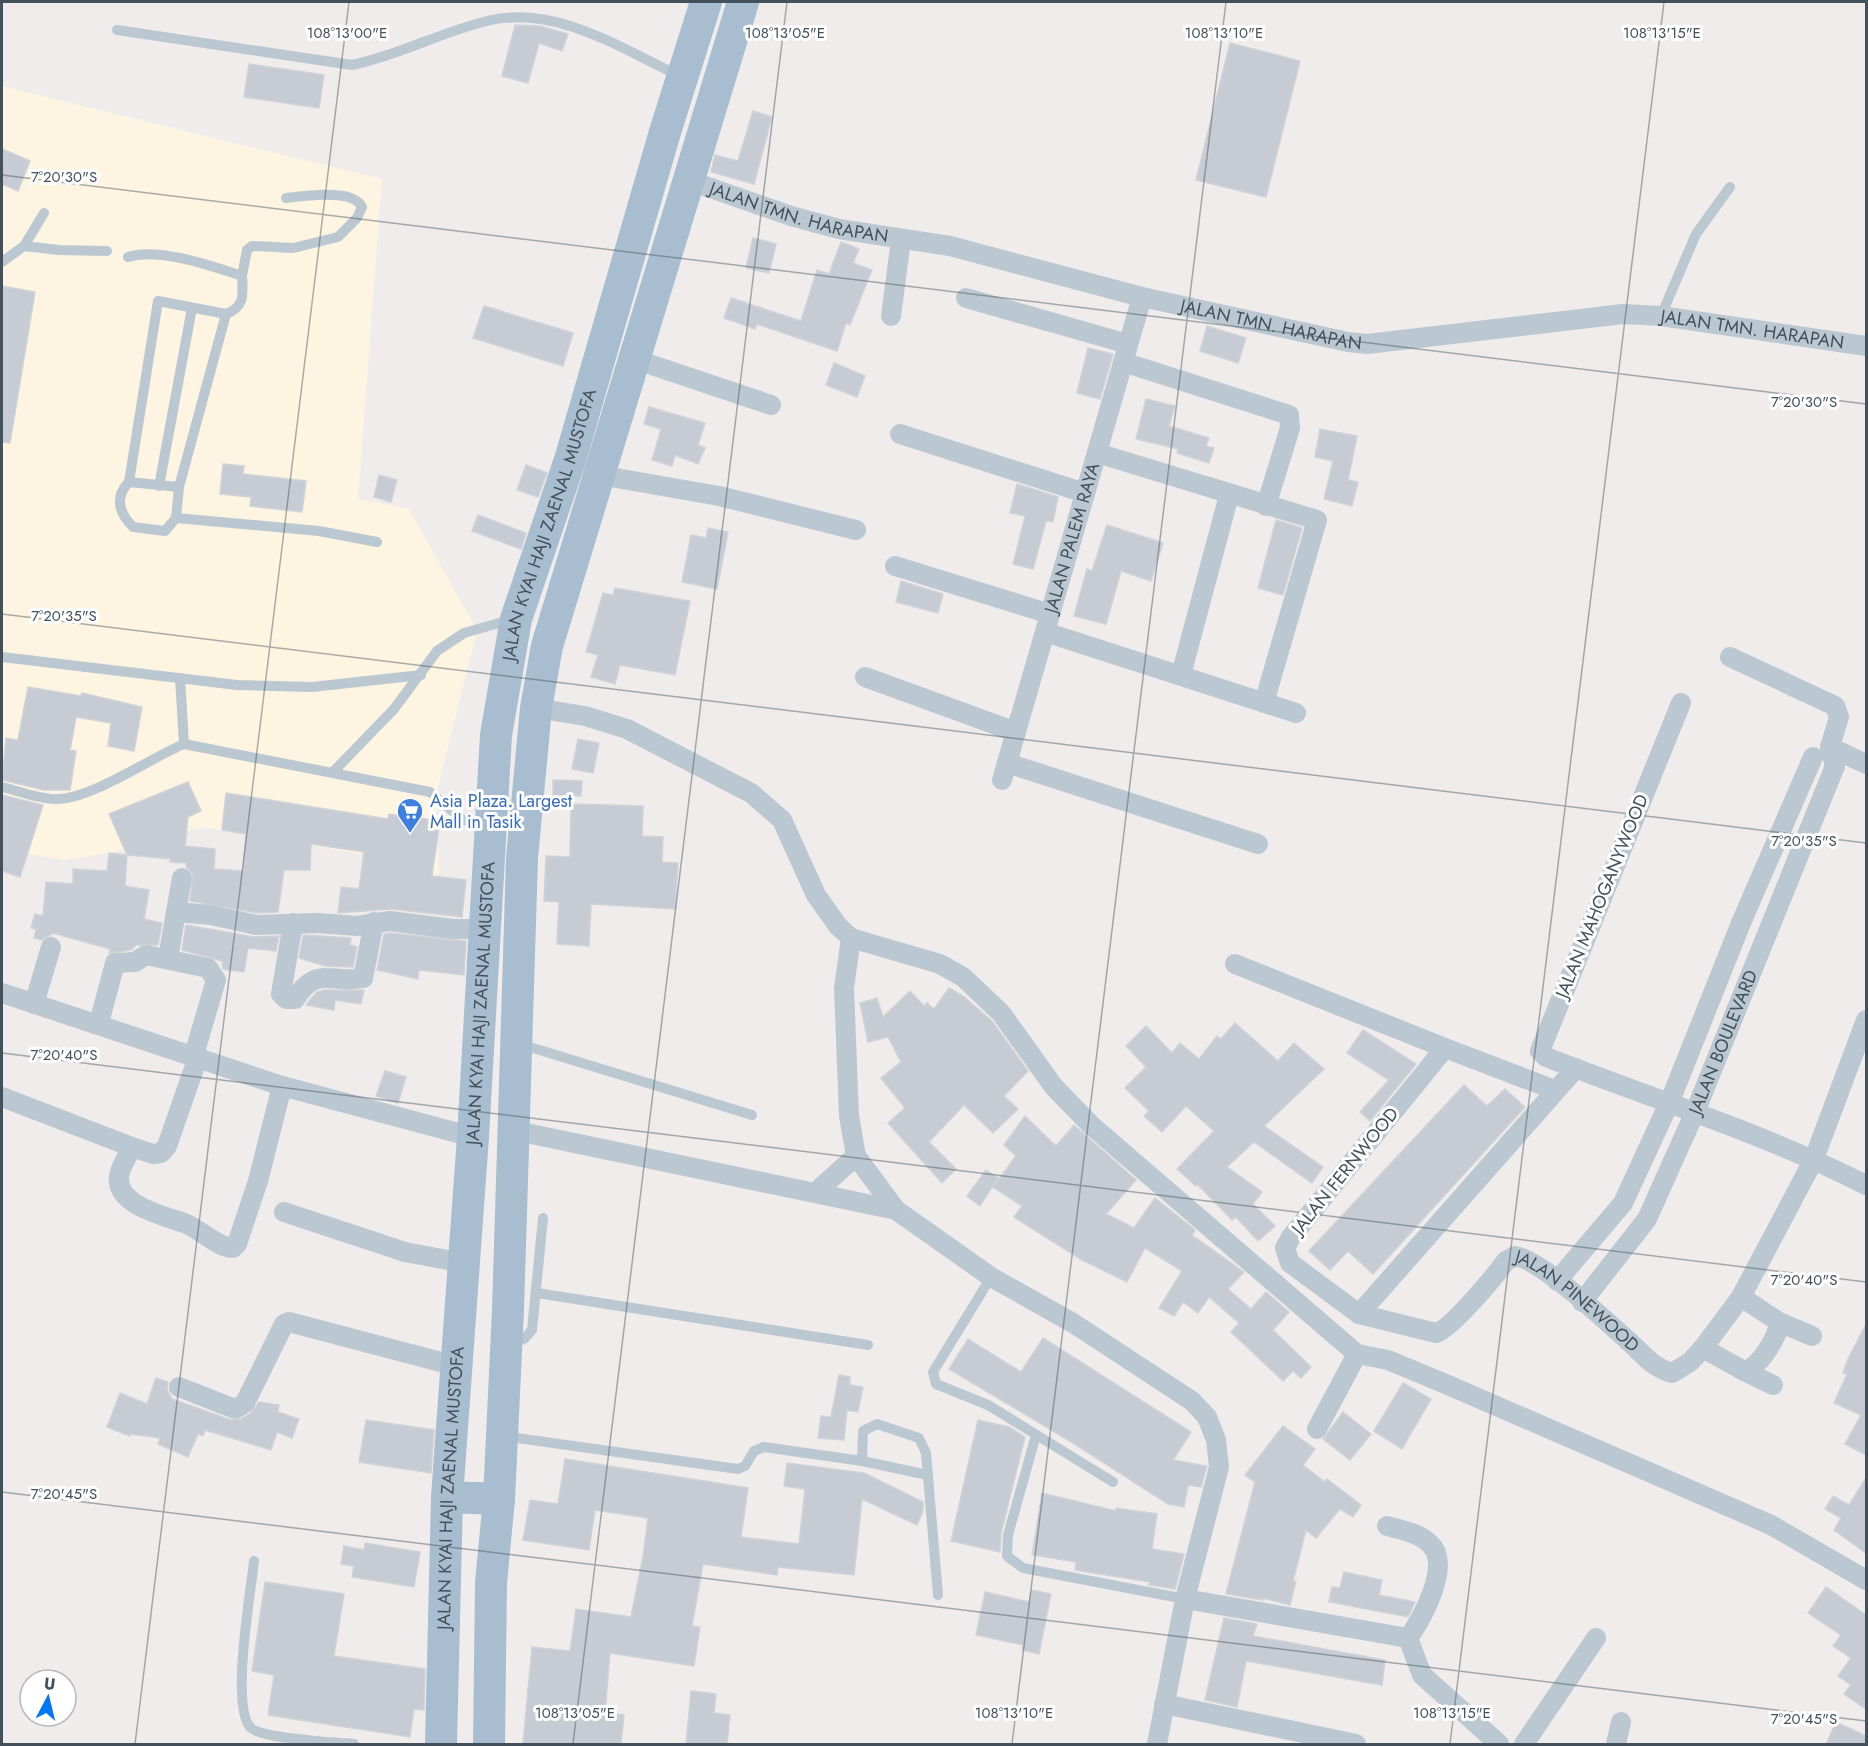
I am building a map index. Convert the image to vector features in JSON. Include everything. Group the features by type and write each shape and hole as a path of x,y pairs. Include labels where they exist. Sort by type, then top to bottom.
{"main road":[{"path":"705,6 739,12"},
{"name":"JALAN KYAI HAJI ZAENAL MUSTOFA","path":"441,1744 447,1497 473,1137 485,894 496,735 516,618 531,580 570,460 705,6"},
{"name":"JALAN KYAI HAJI ZAENAL MUSTOFA","path":"489,1744 491,1583 499,1499 505,1342 521,1312 523,1278 512,1131 514,1042 520,905 536,708 548,646 562,597 739,12"},
{"path":"646,202 678,213"},
{"path":"531,580 562,597"},
{"path":"485,894 520,905"},
{"path":"447,1497 499,1499"}],"street":[{"name":"JALAN TMN. HARAPAN","path":"688,180 813,222 901,240 950,246 1142,297 1311,336 1367,344 1604,315 1661,316 1866,346"},
{"path":"891,316 901,240"},
{"name":"JALAN PALEM RAYA","path":"1142,297 1004,772 1258,844"},
{"path":"966,298 1126,353 1289,415 1290,428 1266,506"},
{"path":"634,359 771,405"},
{"path":"900,434 1085,493"},
{"path":"1097,453 1317,520 1264,703"},
{"path":"599,475 719,496 856,530"},
{"path":"1181,675 1229,495"},
{"path":"896,566 1181,675 1296,713"},
{"path":"1730,657 1835,706 1839,717 1826,757 1866,764"},
{"path":"865,677 1016,732"},
{"name":"JALAN MAHOGANYWOOD","path":"1681,703 1539,1047 1542,1055 1670,1101 1814,1159 1866,1185"},
{"path":"536,708 576,714 627,729 751,793 782,820 816,895 838,926 851,938 940,964 963,977 1001,1013 1054,1087 1092,1126 1357,1354 1388,1360 1448,1384 1771,1525 1866,1580"},
{"name":"JALAN BOULEVARD","path":"1557,1281 1623,1203 1670,1101 1737,932 1826,757"},
{"name":"JALAN BOULEVARD","path":"1582,1302 1647,1219 1695,1112 1826,757"},
{"path":"168,958 182,878"},
{"path":"177,912 212,915 256,925 293,923 357,926 390,921 453,929 485,929"},
{"path":"293,923 281,994 286,999 295,999 305,984 313,979 363,978 374,922"},
{"path":"851,938 844,988 846,1090 856,1156 896,1210 991,1277 1073,1323 1192,1401 1207,1417 1216,1440 1219,1467 1185,1599 1157,1744"},
{"path":"34,1004 51,947"},
{"path":"2,1097 132,1147 153,1154 161,1153 167,1146 196,1056 216,980 208,968 168,958 146,955 135,962 115,963 99,1023"},
{"path":"1236,964 1555,1090"},
{"path":"2,993 99,1023 282,1086 473,1137"},
{"name":"JALAN PINEWOOD","path":"1359,1314 1426,1332 1442,1331 1506,1261 1515,1256 1523,1257 1557,1281 1663,1371 1672,1373 1682,1368 1703,1348 1741,1297 1814,1159 1866,1020"},
{"name":"JALAN FERNWOOD","path":"1359,1314 1290,1263 1285,1248 1316,1205 1445,1048"},
{"path":"1359,1314 1576,1068"},
{"path":"132,1147 120,1172 119,1185 125,1197 153,1213 191,1226 224,1246 233,1248 237,1244 258,1181 282,1086"},
{"path":"512,1131 896,1210"},
{"path":"816,1192 856,1156"},
{"path":"284,1212 405,1252 464,1263"},
{"path":"1741,1297 1779,1322 1812,1336"},
{"path":"179,1387 235,1409 240,1408 284,1324 289,1322 456,1366"},
{"path":"1744,1371 1757,1364 1777,1332 1779,1322"},
{"path":"1703,1348 1773,1385"},
{"path":"1317,1429 1357,1354"},
{"path":"1387,1526 1414,1534 1431,1544 1437,1554 1434,1587 1417,1626 1408,1638"},
{"path":"1185,1599 1408,1638"},
{"path":"1408,1638 1422,1675 1499,1744"},
{"path":"1524,1744 1596,1638"},
{"path":"1164,1704 1356,1744"},
{"path":"1616,1744 1621,1722"}],"lane":[{"path":"117,30 351,65 377,60 488,21 531,17 550,19 581,30 683,78"},
{"path":"1661,316 1696,234 1730,187"},
{"path":"226,314 179,487 176,518 165,531 133,527 122,513 119,502 122,489 129,482 158,301 226,314 236,310 243,297 242,276 245,255 252,246 293,248 338,237 357,218 362,207 354,199 326,194 286,198"},
{"path":"2,262 24,246 44,213"},
{"path":"24,246 58,250 107,251"},
{"path":"128,257 142,252 206,264 242,276"},
{"path":"159,486 192,308"},
{"path":"129,482 179,487"},
{"path":"176,518 319,531 377,542"},
{"path":"334,771 394,709 437,651 464,633 516,618"},
{"path":"2,657 237,685 312,687 421,675"},
{"path":"180,678 184,744"},
{"path":"2,787 56,799 86,794 153,757 184,744 334,771 430,792 463,820 491,825"},
{"path":"514,1042 752,1115"},
{"path":"543,1218 523,1278 537,1293 868,1345"},
{"path":"991,1277 933,1372 936,1384 988,1405 1113,1482"},
{"path":"521,1312 537,1293"},
{"path":"862,1461 863,1431 877,1424 919,1437 926,1453 938,1595"},
{"path":"500,1435 738,1469 746,1466 754,1451 764,1447 862,1461 928,1475"},
{"path":"1036,1436 1008,1535 1007,1556 1023,1568 1185,1599"},
{"path":"254,1561 241,1672 245,1719 252,1728 267,1735 354,1744"}],"shaded area":[{"path":"2,86 382,179 358,499 409,509 477,630 436,795 439,875 383,879 377,857 203,827 124,850 65,860 2,849"}],"building":[{"path":"515,25 540,26 568,34 562,51 539,43 528,83 502,76"},
{"path":"1230,43 1300,61 1266,197 1196,180"},
{"path":"249,64 324,75 319,108 244,97"},
{"path":"753,111 772,117 754,184 711,172 715,155 738,161"},
{"path":"2,149 30,161 18,191 2,184"},
{"path":"753,238 776,244 769,273 746,268"},
{"path":"841,242 859,249 853,263 872,270 850,325 846,323 837,351 757,324 755,329 724,318 731,298 801,321 817,270 829,274"},
{"path":"2,286 35,292 10,443 2,442"},
{"path":"484,306 573,333 563,366 473,338"},
{"path":"1207,326 1246,338 1238,363 1200,351"},
{"path":"1088,348 1113,354 1100,399 1077,393"},
{"path":"834,363 865,376 857,397 826,385"},
{"path":"1146,399 1175,406 1169,426 1209,438 1206,446 1214,448 1209,463 1177,453 1178,449 1136,439"},
{"path":"649,407 705,423 698,445 705,448 698,464 675,455 672,466 652,460 661,429 644,424"},
{"path":"1320,429 1357,436 1348,480 1358,482 1352,506 1324,499 1333,461 1315,457"},
{"path":"223,464 244,466 243,474 306,481 302,512 250,506 251,497 220,494"},
{"path":"526,465 547,473 538,497 517,490"},
{"path":"379,475 397,480 391,502 374,497"},
{"path":"1017,484 1058,497 1053,522 1046,521 1033,569 1013,564 1025,516 1010,513"},
{"path":"478,515 526,533 521,549 472,531"},
{"path":"1276,520 1302,528 1283,595 1258,588"},
{"path":"1107,525 1163,543 1151,581 1121,571 1106,624 1074,616 1087,569 1092,571"},
{"path":"708,528 728,532 717,589 682,582 691,535 706,538"},
{"path":"901,581 943,594 938,613 896,602"},
{"path":"615,588 690,601 675,675 620,665 615,684 591,677 598,655 586,652 603,593 613,595"},
{"path":"28,687 81,696 82,693 142,707 134,751 108,746 111,723 76,717 70,750 76,751 70,790 44,790 2,780 6,738 18,740"},
{"path":"578,739 599,743 593,773 572,769"},
{"path":"553,780 582,781 581,796 553,796"},
{"path":"188,782 201,811 188,817 185,846 215,849 214,869 243,871 246,834 222,830 226,793 388,819 389,814 440,821 432,876 466,880 462,917 391,909 338,913 341,887 359,889 364,852 311,844 310,870 284,870 278,912 257,913 190,901 193,874 186,867 186,863 170,862 171,859 127,855 109,814"},
{"path":"2,795 43,805 20,877 2,871"},
{"path":"571,804 643,806 642,836 663,837 662,862 678,863 675,909 591,904 589,946 557,944 559,902 544,901 546,856 570,857"},
{"path":"109,853 127,855 125,886 149,890 144,919 162,923 158,945 136,945 131,950 109,953 110,949 53,933 42,940 34,938 36,929 31,928 35,914 43,916 46,882 73,884 73,869 107,871"},
{"path":"186,925 254,937 279,936 276,951 248,948 244,972 223,969 222,961 182,950"},
{"path":"384,934 466,941 464,975 419,970 418,979 377,970"},
{"path":"303,935 351,938 350,945 357,947 353,967 325,966 299,958"},
{"path":"949,988 963,996 992,1021 1028,1071 1004,1096 1018,1109 993,1133 964,1105 929,1142 956,1169 942,1183 888,1123 905,1108 881,1078 901,1062 888,1037 868,1042 860,1003 877,998 883,1017 910,991 924,1006 927,1003 934,1009"},
{"path":"364,990 361,1004 335,1000 334,1010 306,1005 317,992"},
{"path":"1235,1023 1278,1061 1294,1043 1324,1069 1264,1126 1323,1167 1312,1183 1254,1142 1227,1167 1262,1192 1253,1204 1275,1226 1258,1241 1236,1217 1232,1220 1197,1184 1196,1186 1177,1169 1214,1131 1186,1106 1162,1132 1144,1116 1149,1111 1125,1088 1146,1067 1126,1046 1146,1026 1172,1053 1180,1043 1199,1059 1217,1036 1221,1039"},
{"path":"1363,1030 1416,1064 1370,1121 1360,1112 1389,1080 1347,1053"},
{"path":"385,1071 406,1077 398,1103 376,1096"},
{"path":"1464,1085 1487,1106 1505,1089 1525,1107 1373,1274 1348,1251 1330,1270 1309,1251"},
{"path":"1025,1116 1056,1146 1074,1125 1136,1180 1106,1214 1134,1228 1155,1198 1195,1230 1192,1235 1244,1272 1228,1289 1251,1309 1266,1292 1289,1312 1273,1330 1311,1367 1301,1378 1293,1371 1283,1381 1231,1332 1239,1323 1209,1297 1198,1313 1183,1302 1174,1316 1159,1308 1182,1271 1145,1248 1127,1282 1082,1260 1014,1217 1022,1206 993,1187 1016,1156 1004,1145"},
{"path":"986,1170 998,1178 980,1206 967,1196"},
{"path":"1866,1324 1866,1455 1845,1444 1861,1415 1834,1403 1847,1374 1843,1373 1848,1359"},
{"path":"1043,1338 1191,1432 1173,1460 1207,1466 1201,1487 1188,1485 1184,1507 1168,1504 1073,1443 949,1369 968,1339 1021,1372"},
{"path":"839,1375 850,1377 850,1385 863,1387 858,1412 847,1410 844,1440 818,1438 821,1416 831,1417"},
{"path":"156,1378 168,1382 167,1389 172,1399 231,1420 241,1419 251,1413 259,1402 279,1405 278,1412 299,1419 292,1438 277,1432 271,1450 205,1430 203,1436 198,1434 188,1457 158,1444 160,1438 131,1434 130,1436 107,1427 120,1393 147,1404"},
{"path":"1403,1383 1431,1399 1402,1449 1374,1431"},
{"path":"1343,1412 1371,1434 1350,1460 1323,1439"},
{"path":"366,1420 434,1430 431,1473 359,1462"},
{"path":"978,1420 1009,1427 1025,1437 1001,1533 1000,1552 951,1541"},
{"path":"1283,1426 1315,1449 1303,1465 1325,1482 1327,1479 1361,1505 1353,1517 1340,1509 1316,1538 1306,1530 1293,1581 1296,1581 1290,1605 1263,1598 1263,1600 1226,1594 1255,1482 1245,1475"},
{"path":"565,1459 748,1488 741,1537 799,1544 805,1489 784,1486 787,1463 864,1473 923,1502 923,1511 917,1525 862,1499 854,1575 778,1567 777,1575 703,1564 692,1626 700,1627 694,1666 610,1653 605,1713 624,1715 621,1744 523,1744 532,1647 570,1651 576,1609 631,1617 643,1556 648,1518 595,1510 589,1550 523,1540 530,1500 558,1504"},
{"path":"1866,1478 1866,1553 1834,1530 1841,1518 1825,1509 1833,1496 1849,1505"},
{"path":"1042,1493 1116,1511 1116,1508 1157,1514 1152,1549 1184,1554 1175,1589 1149,1585 1150,1582 1075,1570 1076,1562 1032,1555"},
{"path":"365,1543 420,1552 414,1587 352,1577 354,1566 341,1564 344,1546 364,1550"},
{"path":"1344,1572 1382,1580 1379,1595 1415,1602 1408,1617 1329,1602 1332,1587 1340,1588"},
{"path":"265,1582 344,1594 334,1656 425,1669 424,1710 414,1709 410,1737 268,1715 274,1675 252,1671"},
{"path":"1826,1587 1866,1615 1866,1709 1844,1694 1851,1685 1838,1676 1851,1658 1833,1646 1841,1635 1808,1613"},
{"path":"1032,1590 1051,1594 1039,1654 1022,1650 1023,1645 976,1635 985,1592 1029,1602"},
{"path":"1224,1618 1257,1624 1253,1636 1385,1660 1382,1685 1246,1661 1237,1707 1205,1700"},
{"path":"691,1691 716,1694 714,1713 730,1715 727,1744 686,1744"},
{"path":"1836,1722 1866,1736 1866,1744 1826,1744"}],"place":[{"name":"Asia Plaza. Largest Mall in Tasik","path":"410,834"}]}
